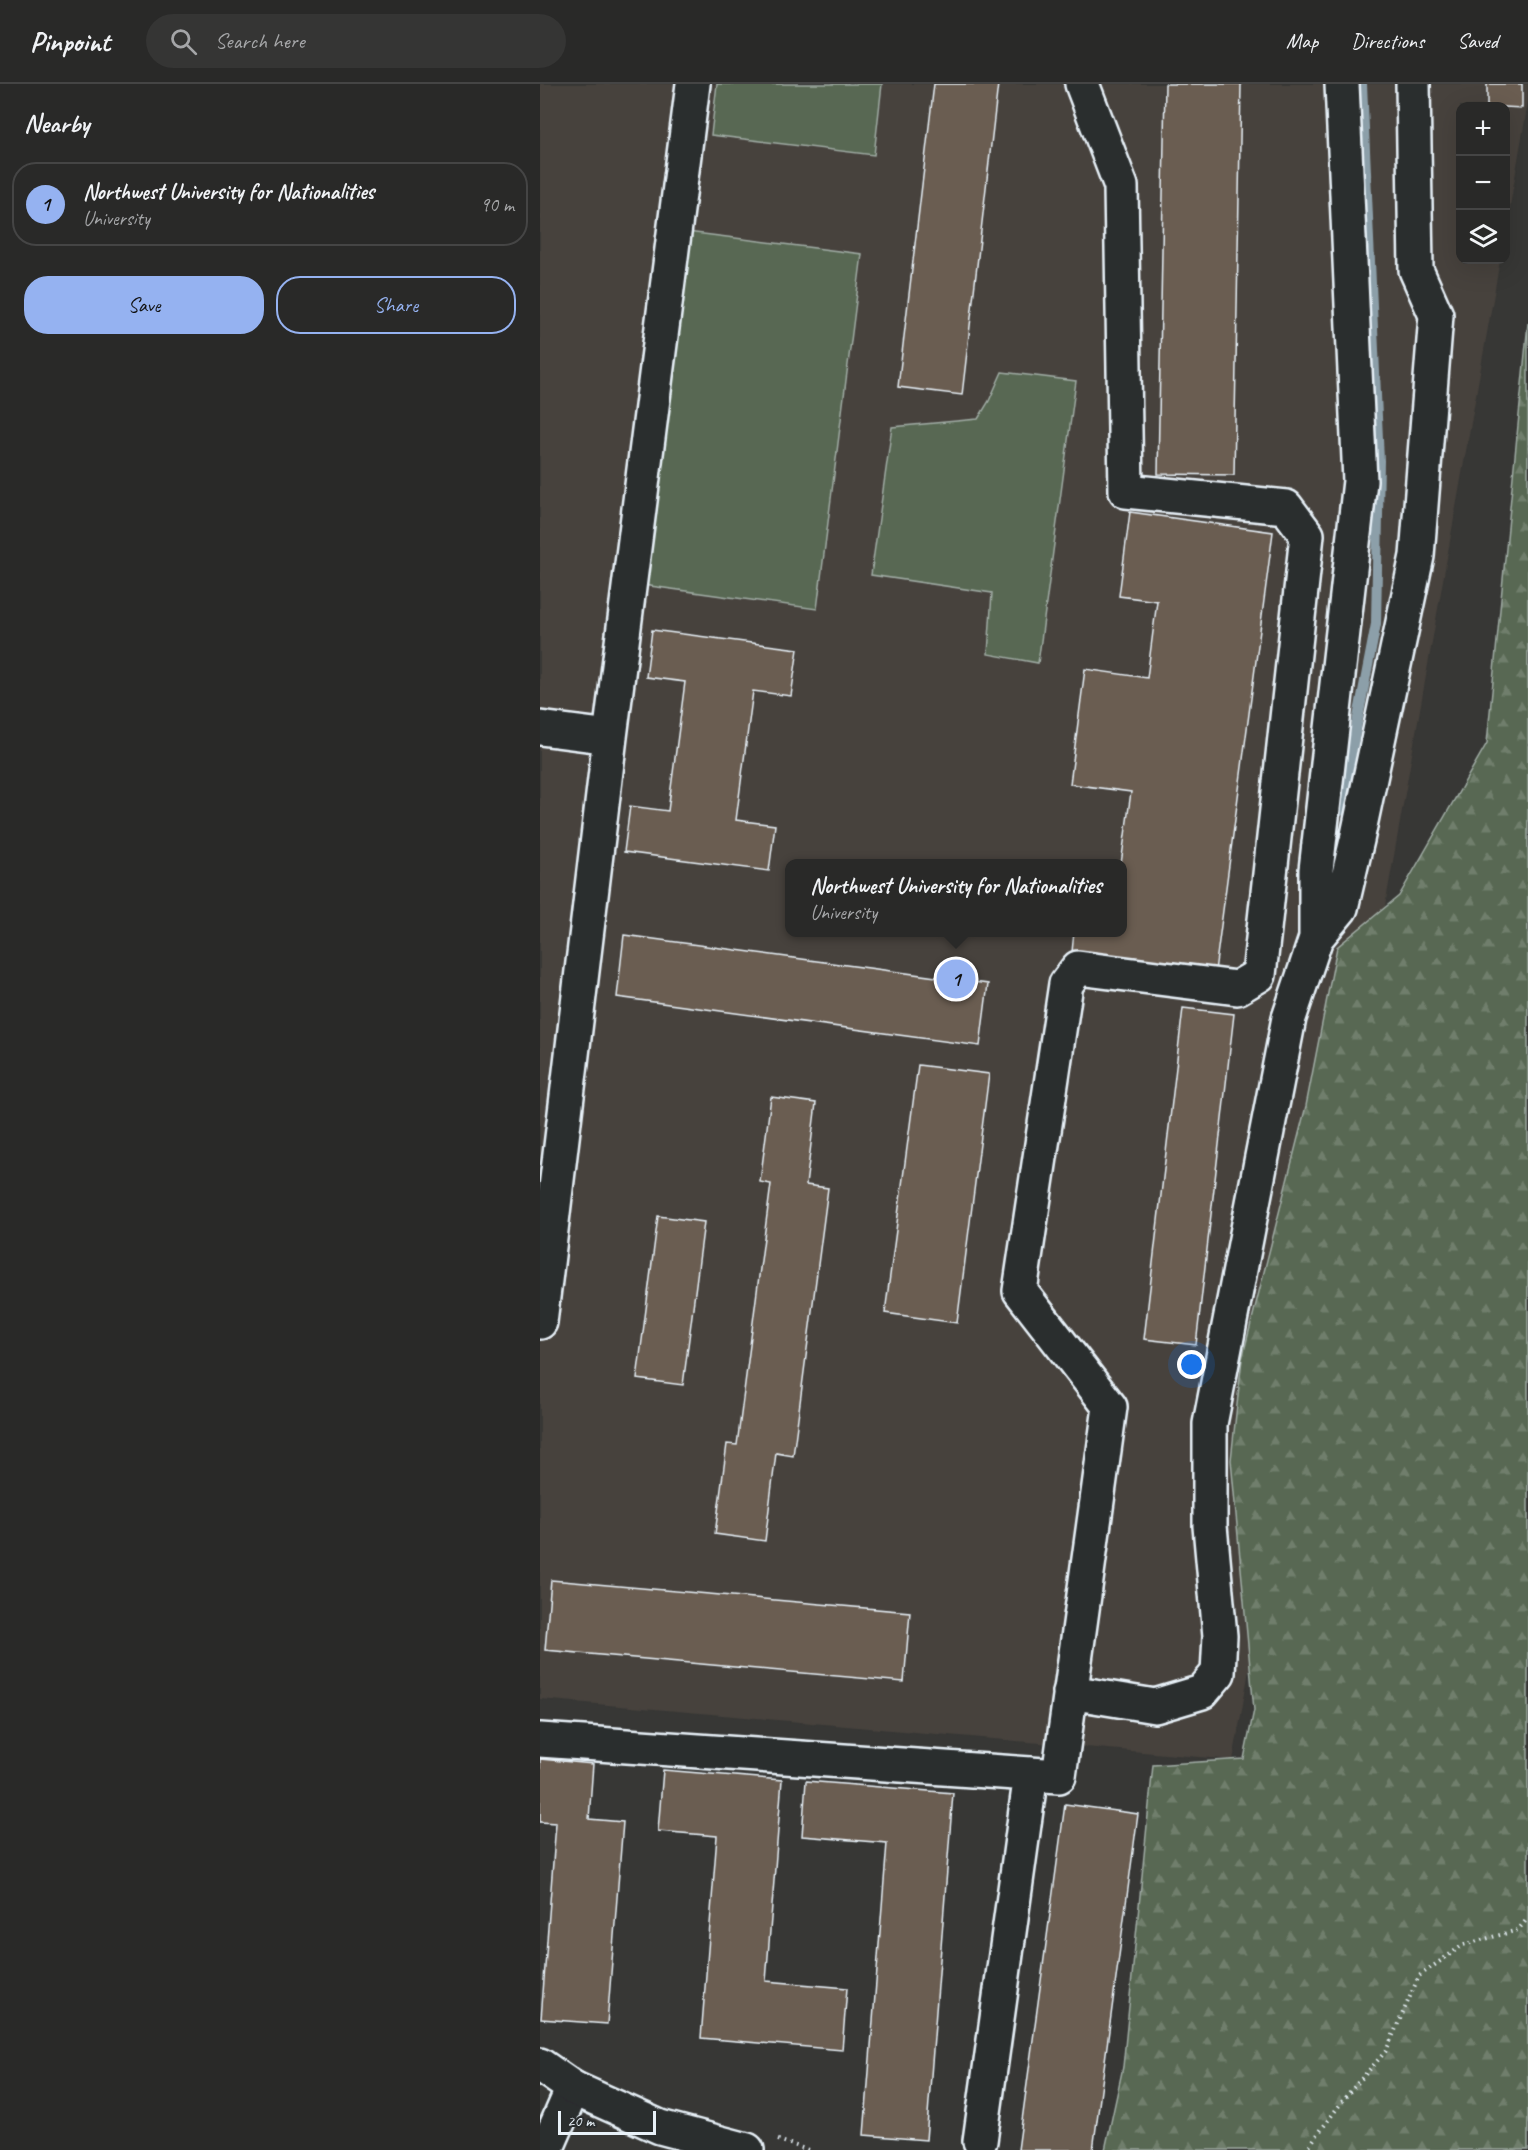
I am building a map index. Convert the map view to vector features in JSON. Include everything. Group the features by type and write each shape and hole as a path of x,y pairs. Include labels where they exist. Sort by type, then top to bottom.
{"main road":[{"path":"540,1322 610,738 693,84"},
{"path":"540,1740 1059,1776 1110,1407 1020,1291 1066,984 1078,968 1236,987 1259,975 1307,535 1286,507 1126,491 1121,186 1082,84"},
{"path":"1070,1692 1155,1706 1202,1692 1218,1673 1220,1636 1210,1526 1210,1424 1289,1018 1316,938 1316,870 1360,481 1342,84"},
{"path":"1316,938 1341,908 1417,556 1436,315 1416,270 1413,84"},
{"path":"540,728 610,738"},
{"path":"980,2141 1031,1774"},
{"path":"540,2065 573,2088 660,2127 747,2150"},
{"path":"546,2150 573,2088"}],"path":[{"path":"1305,2150 1347,2095 1386,2051 1419,1976 1463,1945 1518,1930 1528,1918"}],"shaded area":[{"path":"540,84 1528,84 1528,102 1510,206 1510,102 1456,102 1456,264 1499,264 1233,1760 540,1699"}],"green space":[{"path":"717,84 882,84 874,155 711,135"},
{"path":"687,232 862,254 817,609 643,585"},
{"path":"1528,323 1528,2150 1105,2150 1123,2067 1153,1765 1244,1759 1254,1710 1231,1460 1242,1359 1306,1106 1337,947 1399,896 1487,743"},
{"path":"1002,372 1076,381 1038,663 988,654 992,593 871,575 892,427 978,419"}],"building":[{"path":"934,84 998,84 962,395 898,387"},
{"path":"1165,84 1241,84 1234,475 1158,474"},
{"path":"1487,84 1522,84 1522,108 1510,107 1510,102 1487,102"},
{"path":"1130,512 1273,532 1215,971 1072,952 1074,937 1127,937 1127,859 1122,859 1131,792 1070,784 1085,669 1147,678 1157,601 1119,596"},
{"path":"652,630 798,649 791,696 753,691 736,820 775,825 769,871 624,852 630,806 668,811 685,682 646,677"},
{"path":"624,935 988,984 980,1046 617,997"},
{"path":"1183,1008 1234,1014 1196,1345 1144,1339"},
{"path":"918,1065 989,1074 957,1323 885,1313"},
{"path":"771,1097 816,1103 806,1185 828,1188 793,1456 776,1453 765,1541 715,1534 727,1444 737,1445 771,1184 760,1182"},
{"path":"658,1216 704,1222 683,1385 637,1379"},
{"path":"551,1580 910,1612 904,1682 545,1650"},
{"path":"540,1759 593,1764 589,1819 623,1822 607,2024 541,2019 556,1823 540,1822"},
{"path":"663,1770 782,1780 766,1981 847,1988 842,2050 701,2038 717,1836 658,1831"},
{"path":"806,1781 953,1793 926,2140 864,2135 887,1843 802,1836"},
{"path":"1065,1804 1138,1814 1093,2150 1018,2150"}],"waterway":[{"path":"1340,811 1376,624 1379,461 1362,84"}],"place":[{"name":"Northwest University for Nationalities","path":"956,979"}]}
